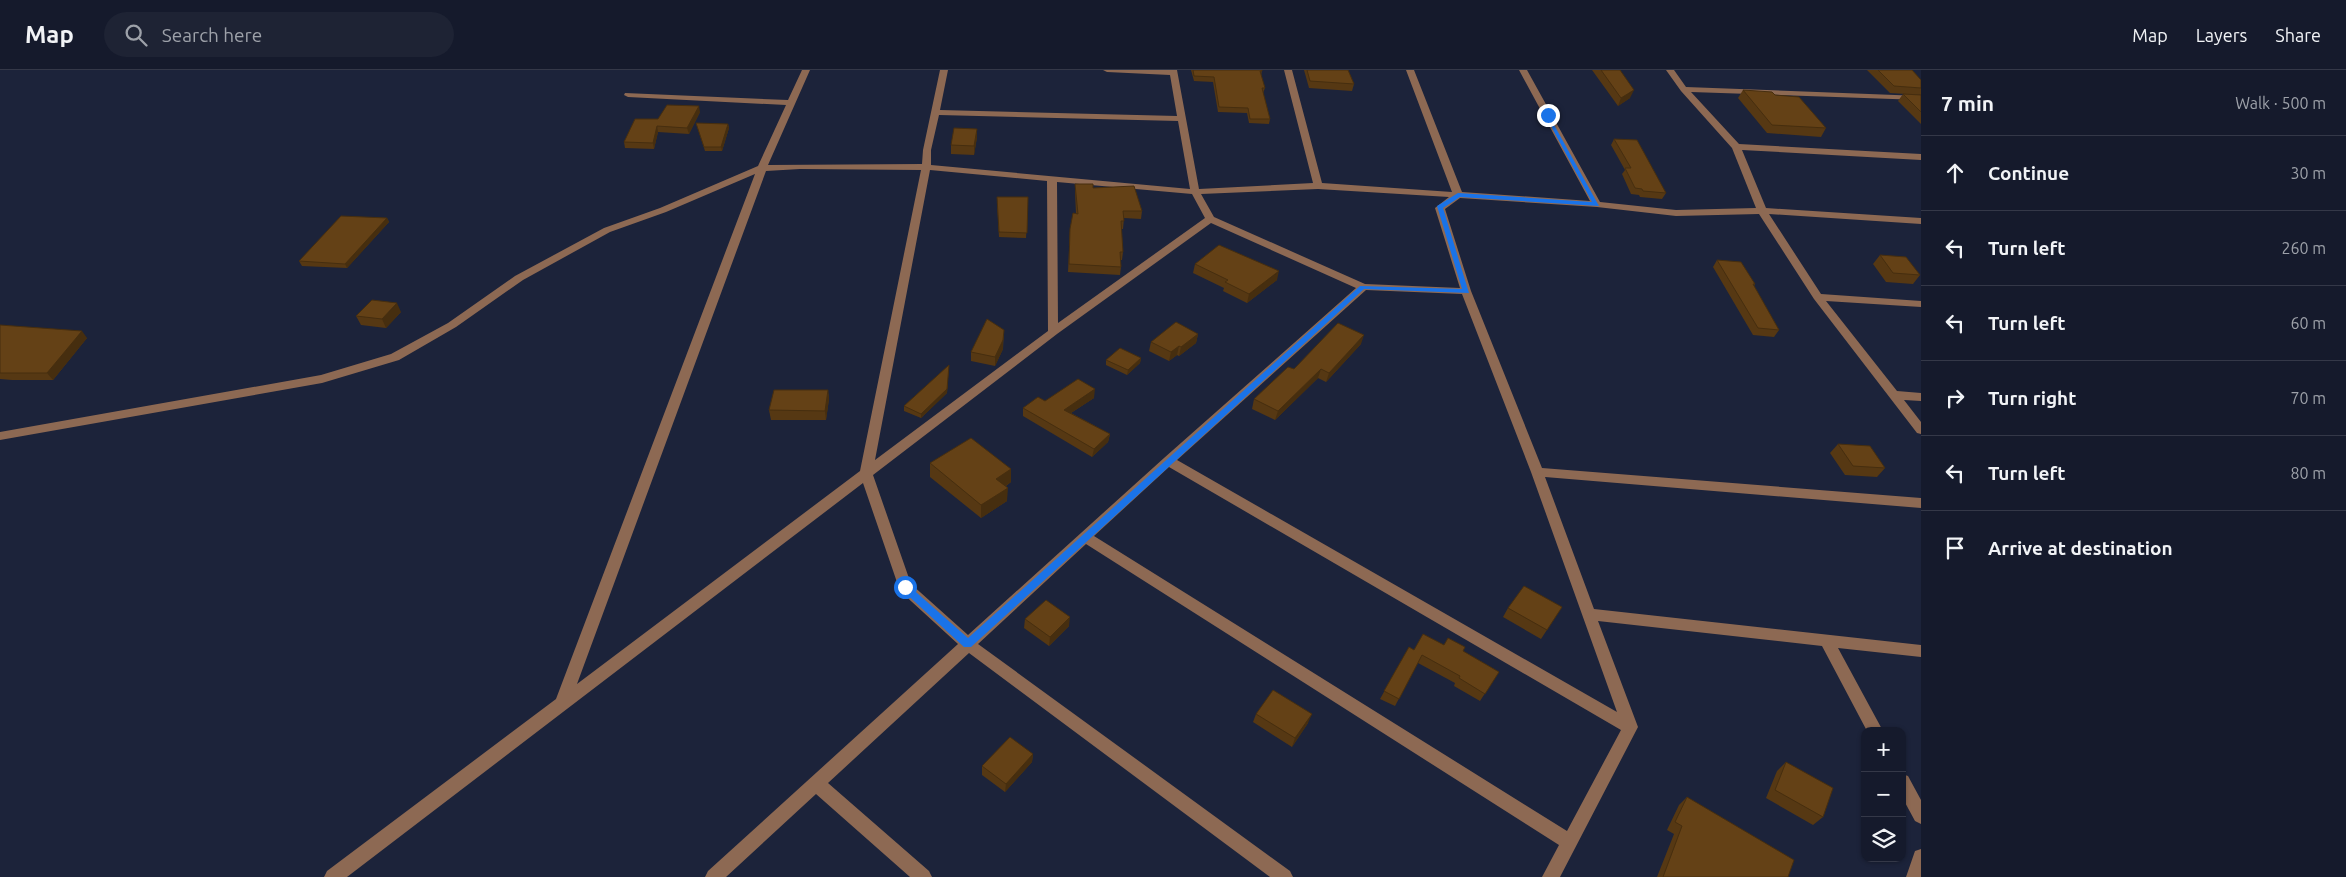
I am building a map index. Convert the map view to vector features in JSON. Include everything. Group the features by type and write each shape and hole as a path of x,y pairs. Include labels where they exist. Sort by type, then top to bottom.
{"street":[{"path":"562,704 762,168 806,70"},
{"path":"944,70 927,150 926,167 866,474 905,587 968,644 1284,877"},
{"path":"1107,70 1173,72 1195,192 1210,219 1363,287 1466,291"},
{"path":"1288,70 1318,186"},
{"path":"1410,70 1458,195"},
{"path":"1523,70 1596,204"},
{"path":"1670,70 1684,89 1736,147 1762,211 1818,297 1921,430"},
{"path":"1684,89 1921,98"},
{"path":"628,95 791,102"},
{"path":"935,112 1182,119"},
{"path":"1736,147 1921,157"},
{"path":"0,436 322,379 395,357 452,325 519,278 607,230 663,210 762,168 800,166 926,167 1195,192 1318,186 1596,204 1676,213 1762,211 1921,221"},
{"path":"1052,178 1053,332"},
{"path":"1458,195 1440,208 1466,291 1536,472 1630,727 1551,877"},
{"path":"332,877 1053,332 1210,219"},
{"path":"714,877 1085,537 1363,287"},
{"path":"1818,297 1921,304"},
{"path":"1894,395 1921,397"},
{"path":"1168,462 1630,727"},
{"path":"1536,472 1921,503"},
{"path":"1085,537 1570,842"},
{"path":"1589,614 1921,651"},
{"path":"1828,641 1874,727"},
{"path":"817,784 923,877"},
{"path":"1906,788 1921,816"},
{"path":"1915,877 1921,857"}],"building":[{"path":"1193,70 1262,70 1260,71 1265,88 1262,88 1270,119 1250,119 1248,108 1219,107 1214,77 1194,76"},
{"path":"1307,70 1348,70 1354,84 1310,81"},
{"path":"1601,70 1620,70 1634,90 1621,98"},
{"path":"1878,70 1912,70 1921,80 1921,88 1894,86"},
{"path":"1743,90 1772,92 1775,95 1799,97 1826,128 1772,125"},
{"path":"1903,94 1921,95 1921,112"},
{"path":"667,105 699,106 687,128 657,126 653,143 624,142 635,119 658,119"},
{"path":"696,123 728,124 721,147 704,147"},
{"path":"954,128 977,129 974,146 951,145"},
{"path":"1614,139 1637,140 1666,193 1643,191 1642,189 1635,188 1625,168 1631,168"},
{"path":"1075,184 1093,184 1093,188 1134,186 1142,211 1123,211 1124,221 1121,221 1123,252 1120,252 1121,267 1069,264 1070,229 1073,213 1078,214"},
{"path":"997,197 1028,197 1027,233 999,232"},
{"path":"341,216 387,218 345,264 299,261"},
{"path":"1219,245 1279,271 1249,294 1225,282 1228,280 1195,264"},
{"path":"1880,255 1906,257 1920,275 1893,273"},
{"path":"1717,260 1741,262 1779,330 1758,328"},
{"path":"372,300 397,303 382,319 356,316"},
{"path":"987,319 1004,330 1003,340 995,357 971,352"},
{"path":"1176,322 1198,334 1171,352 1151,342"},
{"path":"1338,323 1364,335 1329,373 1321,369 1278,411 1254,399 1288,367 1294,369"},
{"path":"0,325 82,331 47,373 0,373"},
{"path":"1120,348 1141,358 1128,370 1106,360"},
{"path":"949,365 947,389 921,414 904,406"},
{"path":"1078,379 1095,389 1064,410 1110,434 1094,449 1023,408 1038,397 1045,401"},
{"path":"774,390 828,390 825,411 769,410"},
{"path":"971,438 1011,469 996,479 1008,488 981,505 930,463"},
{"path":"1838,444 1870,446 1885,468 1853,466"},
{"path":"1524,586 1562,607 1547,630 1508,608"},
{"path":"1046,600 1070,617 1050,637 1025,619"},
{"path":"1423,634 1444,645 1448,638 1465,647 1463,651 1499,672 1485,694 1459,678 1460,676 1422,655 1399,699 1384,691 1409,647 1414,650"},
{"path":"1273,690 1312,714 1295,738 1256,714"},
{"path":"1010,737 1033,754 1006,784 982,766"},
{"path":"1786,762 1833,788 1823,817 1775,790"},
{"path":"1687,797 1794,860 1788,877 1663,877 1682,826 1675,822"}],"route":[{"path":"905,587 968,644 1363,287 1466,291 1440,208 1458,195 1596,204 1548,115"}]}
